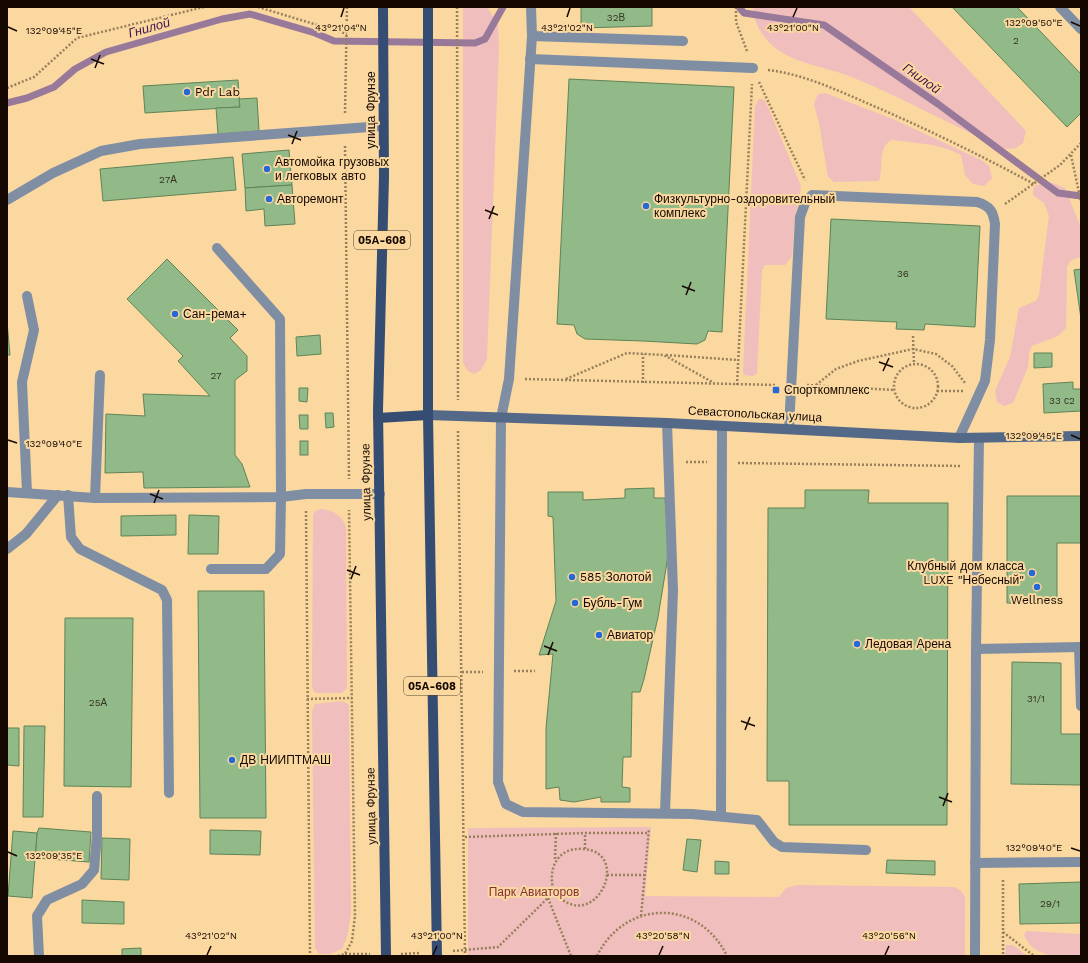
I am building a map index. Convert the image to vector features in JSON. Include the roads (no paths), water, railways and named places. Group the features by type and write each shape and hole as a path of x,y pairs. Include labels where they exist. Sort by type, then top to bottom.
{"main road":[{"name":"05А-608","path":"428,7 428,416 437,954"},
{"name":"улица Фрунзе","path":"383,11 384,177 378,418 386,955"},
{"name":"Севастопольская улица","path":"428,416 789,428 959,438 1081,436"},
{"path":"378,418 428,416"}],"lane":[{"path":"532,7 532,36 509,378 501,418 498,782 506,804 523,812 721,815 757,820 774,842 782,847 866,850"},
{"path":"1060,7 1081,29"},
{"path":"532,36 683,41"},
{"path":"530,58 753,68"},
{"path":"7,200 53,173 101,151 140,144 383,126"},
{"path":"789,428 800,217 805,203 812,195 977,202 987,205 993,212 995,224 990,340 985,381 959,438"},
{"path":"211,569 266,569 280,554 280,319 217,248"},
{"path":"26,296 34,330 22,382 27,493"},
{"path":"95,498 100,375"},
{"path":"665,813 673,590 667,423"},
{"path":"721,815 722,426"},
{"path":"975,956 976,649 979,438"},
{"path":"7,492 95,498 281,498 306,494 380,494"},
{"path":"7,549 26,534 63,495"},
{"path":"63,495 70,537 80,549 162,590 167,600 169,793"},
{"path":"976,649 1080,647 1081,706"},
{"path":"39,956 37,916 47,900 82,884 94,870 97,835 97,796"},
{"path":"975,863 1081,862"}],"waterway":[{"name":"Гнилой","path":"7,103 27,98 54,87 75,69 106,52 222,19 250,14 315,33 334,41 475,43 485,39 503,7"},
{"name":"Гнилой","path":"739,7 744,13 824,25 938,104 1058,193 1081,196"}],"place":[{"name":"Pdr Lab","path":"187,92"},
{"name":"Автомойка грузовых и легковых авто","path":"267,169"},
{"name":"Авторемонт","path":"269,199"},
{"name":"Физкультурно-оздоровительный комплекс","path":"646,206"},
{"name":"Сан-рема+","path":"175,314"},
{"name":"Спорткомплекс","path":"776,390"},
{"name":"Клубный дом класса LUXE \"Небесный\"","path":"1032,573"},
{"name":"585 Золотой","path":"572,577"},
{"name":"Wellness","path":"1037,587"},
{"name":"Бубль-Гум","path":"575,603"},
{"name":"Авиатор","path":"599,635"},
{"name":"Ледовая Арена","path":"857,644"},
{"name":"ДВ НИИПТМАШ","path":"232,760"}],"park label":[{"name":"Парк Авиаторов","path":"534,892"}]}
